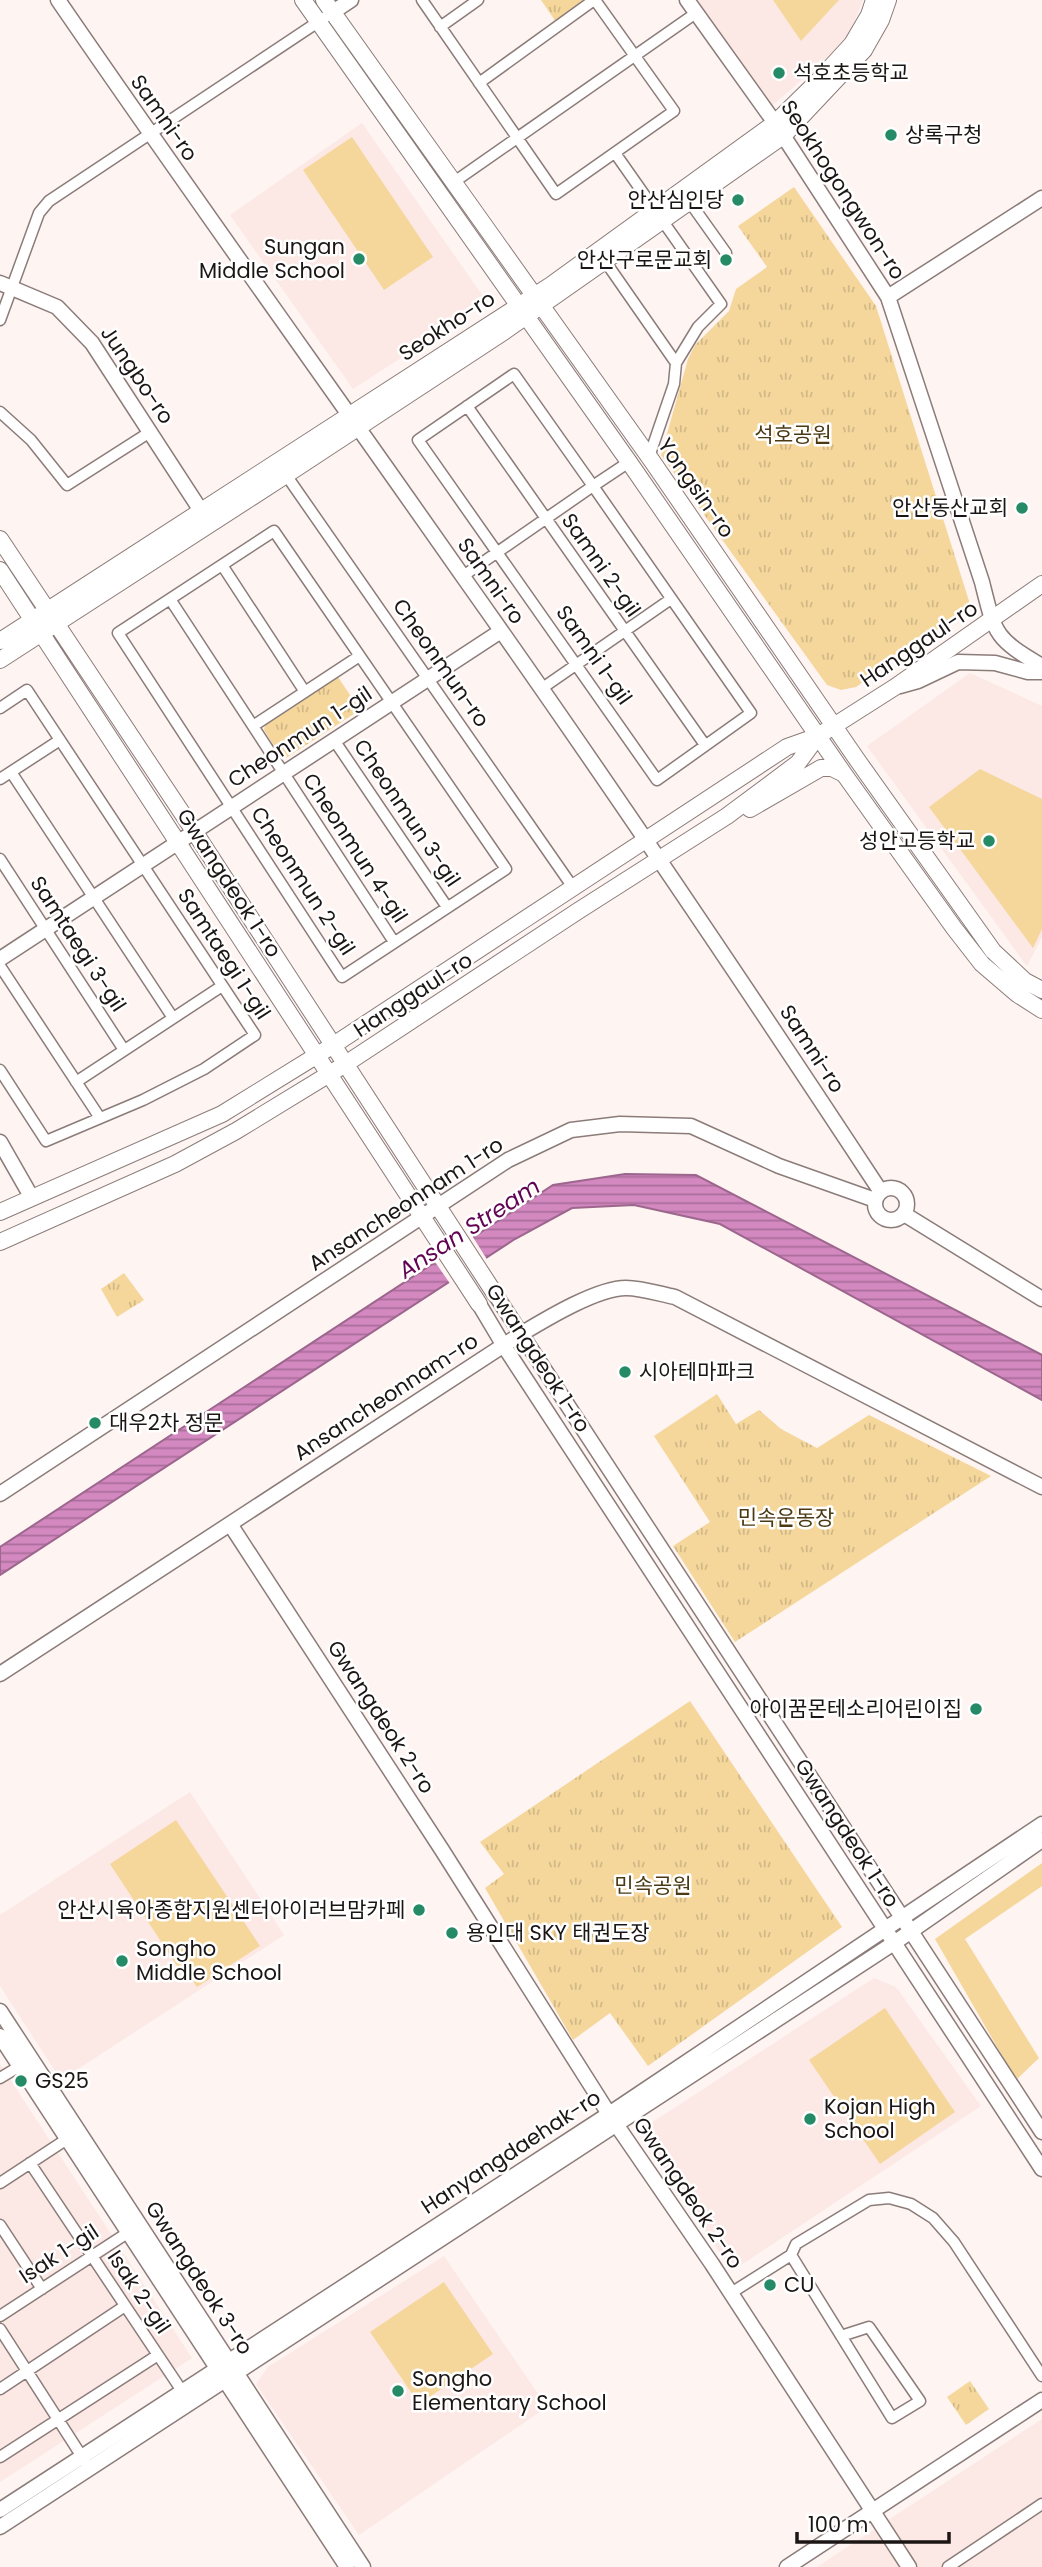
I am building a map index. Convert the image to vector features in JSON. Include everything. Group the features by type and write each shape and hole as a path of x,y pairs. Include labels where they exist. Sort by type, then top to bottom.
{"main road":[{"name":"Yongsin-ro","path":"303,0 523,310 844,774 982,964 1017,994 1042,1010"},
{"name":"Seokho-ro","path":"0,660 38,626 48,610 282,469 523,310 779,129 852,44 869,15 874,0"},
{"name":"Seokho-ro","path":"537,300 604,261 659,215 690,201 779,129 864,50 881,20 888,0"},
{"name":"Yongsin-ro","path":"329,6 649,457 993,951 1025,981 1042,990"},
{"name":"Seokho-ro","path":"0,641 38,626 57,624 206,517"},
{"name":"Gwangdeok 1-ro","path":"0,539 194,831 495,1294"},
{"name":"Gwangdeok 1-ro","path":"0,570 479,1304"},
{"name":"Hanggaul-ro","path":"0,1212 222,1114 332,1046 787,747 818,736 895,687 1042,584"},
{"name":"Hanggaul-ro","path":"0,1242 175,1164 236,1131 344,1065 727,816 798,763 818,736"},
{"path":"727,816 757,806 821,768 832,768 844,774"}],"street":[{"name":"Samni-ro","path":"58,0 150,135 463,576 717,944 878,1196"},
{"path":"0,320 6,285 39,213 49,201 319,23 329,6 351,0"},
{"path":"422,0 440,27 556,194 674,111 595,0 479,83"},
{"path":"440,27 478,0"},
{"name":"Seokhogongwon-ro","path":"687,0 779,129 888,297 982,582 991,620"},
{"path":"454,182 696,13"},
{"path":"615,153 721,304 698,327 676,363 674,384 649,457"},
{"path":"888,297 1042,198"},
{"path":"690,201 726,253"},
{"path":"604,261 676,363"},
{"name":"Jungbo-ro","path":"6,285 57,307 92,343 206,517"},
{"name":"Samni 1-gil","path":"514,373 751,713 657,780 418,440 467,406 514,373"},
{"name":"Samni 2-gil","path":"467,406 705,746"},
{"path":"0,412 32,440 67,485 150,432"},
{"path":"463,576 629,462"},
{"name":"Cheonmun-ro","path":"282,469 572,886"},
{"name":"Cheonmun 2-gil","path":"274,531 506,869 342,977 118,633 170,599 274,531"},
{"path":"222,565 305,692"},
{"name":"Cheonmun 4-gil","path":"170,599 394,942"},
{"path":"541,689 671,599"},
{"path":"991,620 1006,642 1042,666"},
{"name":"Cheonmun 1-gil","path":"0,959 501,631"},
{"path":"253,726 358,657"},
{"path":"895,687 918,681 958,662 995,663 1042,672"},
{"name":"Samtaegi 1-gil","path":"0,708 27,690 255,1035 204,1069 143,1100 46,1141 0,1070"},
{"path":"0,779 61,740"},
{"name":"Cheonmun 3-gil","path":"334,740 447,907"},
{"path":"11,772 173,1018"},
{"name":"Samtaegi 3-gil","path":"0,859 124,1050"},
{"path":"0,965 100,1118"},
{"path":"76,1082 222,986"},
{"name":"Ansancheonnam 1-ro","path":"0,1494 365,1256 441,1213 508,1160 571,1130 620,1124 691,1126 779,1166 878,1196"},
{"path":"0,1142 32,1198"},
{"path":"891,1188 901,1192 906,1200 904,1214 895,1220 886,1220 878,1213 878,1196 891,1188"},
{"path":"904,1214 1042,1299"},
{"name":"Ansancheonnam-ro","path":"0,1674 561,1310 625,1288 675,1297 1042,1487"},
{"name":"Gwangdeok 1-ro","path":"495,1294 1042,2132"},
{"name":"Gwangdeok 1-ro","path":"479,1304 1042,2169"},
{"name":"Gwangdeok 2-ro","path":"230,1524 613,2119 731,2293 909,2567"},
{"name":"Hanyangdaehak-ro","path":"0,2510 86,2462 613,2119 894,1943 906,1925 1042,1824"},
{"name":"Hanyangdaehak-ro","path":"613,2119 885,1930 906,1925 1042,1840"},
{"name":"Gwangdeok 3-ro","path":"0,2011 134,2228 226,2370 346,2567"},
{"name":"Gwangdeok 3-ro","path":"0,2036 67,2139 134,2228"},
{"path":"0,2078 20,2066"},
{"path":"0,2183 67,2139"},
{"name":"Isak 2-gil","path":"0,2457 158,2355 30,2163"},
{"path":"731,2293 791,2255 796,2244 869,2200 889,2198 911,2204 933,2218 954,2242 1042,2376"},
{"path":"0,2225 42,2289"},
{"name":"Isak 1-gil","path":"0,2316 134,2228"},
{"path":"791,2255 841,2336 892,2418 920,2401 869,2327 841,2336"},
{"path":"0,2389 125,2306"},
{"path":"0,2329 86,2462"},
{"path":"158,2355 182,2391"},
{"name":"Hanyangdaehak-ro","path":"0,2527 182,2391 226,2370"},
{"name":"Gwangdeok 3-ro","path":"226,2370 363,2567"},
{"path":"787,2567 1042,2400"},
{"path":"948,2567 1042,2504"}],"shaded area":[{"name":"석호초등학교","path":"695,0 863,0 847,40 772,106"},
{"name":"Sungan Middle School","path":"362,123 487,302 353,389 230,215"},
{"name":"성안고등학교","path":"970,673 1042,706 1042,937 1027,966 867,746"},
{"path":"625,1174 696,1175 1042,1355 1042,1400 720,1224 634,1205 572,1208 515,1239 0,1575 0,1547 553,1185"},
{"name":"Songho Middle School","path":"190,1792 284,1935 61,2080 0,1986 0,1915"},
{"name":"Kojan High School","path":"874,1978 896,1987 981,2106 732,2271 639,2131"},
{"path":"0,2064 192,2358 0,2482"},
{"name":"Songho Elementary School","path":"444,2256 547,2407 359,2535 256,2384 268,2367"},
{"path":"1042,2419 1042,2567 817,2567"}],"green space":[{"path":"541,0 585,0 556,22"},
{"path":"773,0 839,0 801,41"},
{"path":"352,137 433,257 384,290 303,170"},
{"name":"석호공원","path":"794,187 876,306 969,601 968,608 856,687 841,690 827,685 661,455 688,359 695,345 729,311 736,289 767,267 738,226"},
{"path":"338,677 360,710 286,758 281,757 264,730 265,725"},
{"path":"980,769 1042,799 1042,929 1033,948 929,807"},
{"path":"124,1273 144,1300 117,1317 101,1289"},
{"name":"민속운동장","path":"717,1394 736,1424 759,1410 781,1429 817,1448 869,1415 991,1476 735,1642 673,1546 710,1522 654,1436"},
{"name":"민속공원","path":"690,1701 842,1927 648,2066 610,2013 573,2040 485,1888 504,1874 480,1842"},
{"path":"176,1820 260,1946 197,1987 185,1970 181,1972 110,1864"},
{"path":"1042,1863 1042,1886 965,1939 1039,2058 1016,2080 935,1939"},
{"path":"885,2008 955,2112 880,2164 809,2060"},
{"path":"444,2282 493,2354 428,2398 413,2395 370,2332"},
{"path":"970,2381 989,2409 966,2425 947,2397"}],"pier":[{"path":"471,1234 488,1261 451,1285 433,1259"}],"place":[{"name":"석호초등학교","path":"779,73"},
{"name":"상록구청","path":"891,135"},
{"name":"안산심인당","path":"738,200"},
{"name":"Sungan Middle School","path":"359,259"},
{"name":"안산구로문교회","path":"726,260"},
{"name":"안산동산교회","path":"1022,508"},
{"name":"성안고등학교","path":"989,841"},
{"name":"시아테마파크","path":"625,1372"},
{"name":"대우2차 정문","path":"95,1423"},
{"name":"아이꿈몬테소리어린이집","path":"976,1709"},
{"name":"안산시육아종합지원센터아이러브맘카페","path":"419,1910"},
{"name":"용인대 SKY 태권도장","path":"452,1933"},
{"name":"Songho Middle School","path":"122,1961"},
{"name":"GS25","path":"21,2081"},
{"name":"Kojan High School","path":"810,2119"},
{"name":"CU","path":"770,2285"},
{"name":"Songho Elementary School","path":"398,2391"}],"water label":[{"name":"Ansan Stream","path":"469,1228"}]}
